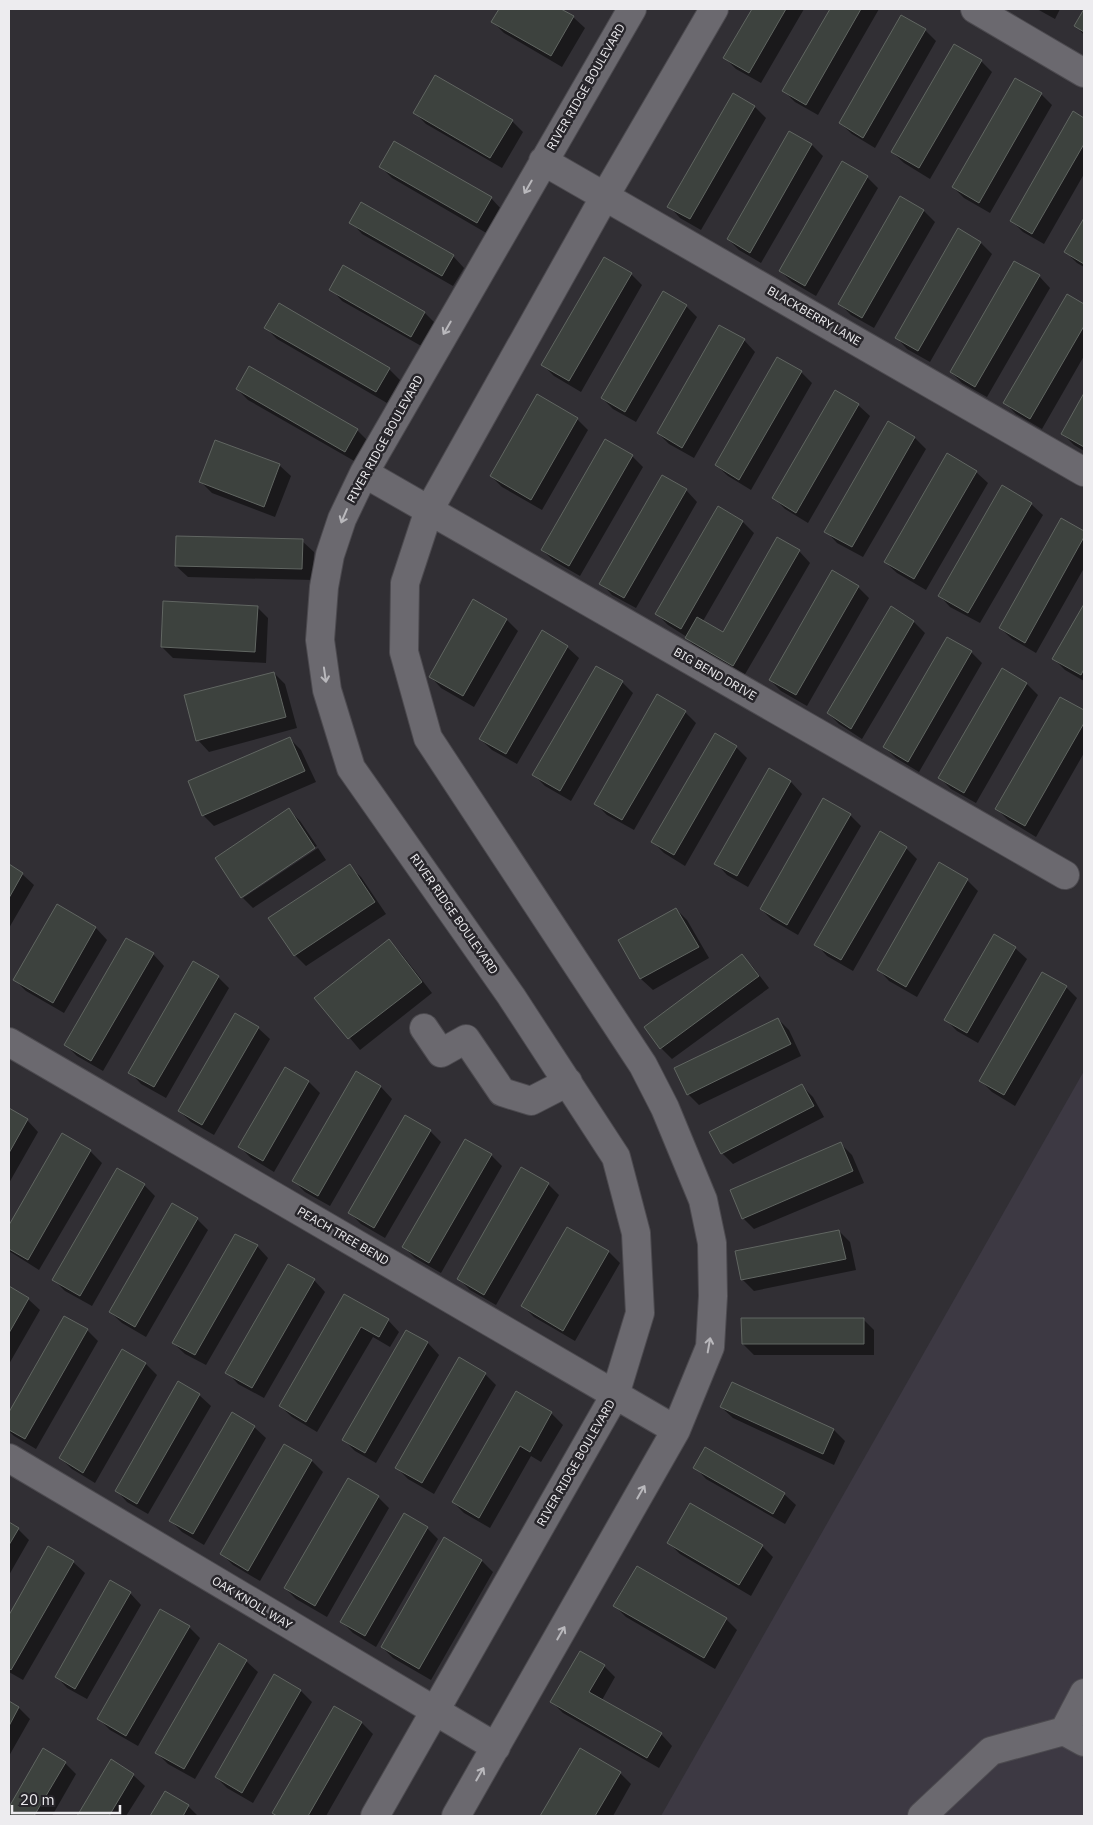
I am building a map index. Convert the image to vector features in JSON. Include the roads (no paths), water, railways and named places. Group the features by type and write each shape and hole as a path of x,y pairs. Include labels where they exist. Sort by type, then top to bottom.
{"street":[{"name":"RIVER RIDGE BOULEVARD","path":"375,1816 615,1395 640,1313 636,1233 616,1157 512,996 352,768 327,690 320,640 324,587 330,555 342,519 364,473 632,9"},
{"path":"456,1816 676,1430 710,1347 713,1296 712,1244 703,1200 665,1108 642,1066 428,738 404,652 405,583 429,510 605,196 714,9"},
{"path":"975,9 1084,73"},
{"name":"BLACKBERRY LANE","path":"543,161 1084,472"},
{"name":"BIG BEND DRIVE","path":"364,473 1066,875"},
{"path":"424,1028 441,1053 466,1039 502,1092 531,1101 568,1082"},
{"name":"PEACH TREE BEND","path":"9,1042 676,1430"},
{"name":"OAK KNOLL WAY","path":"9,1458 496,1747"},
{"path":"922,1816 991,1751 1074,1736 1084,1694"}]}
